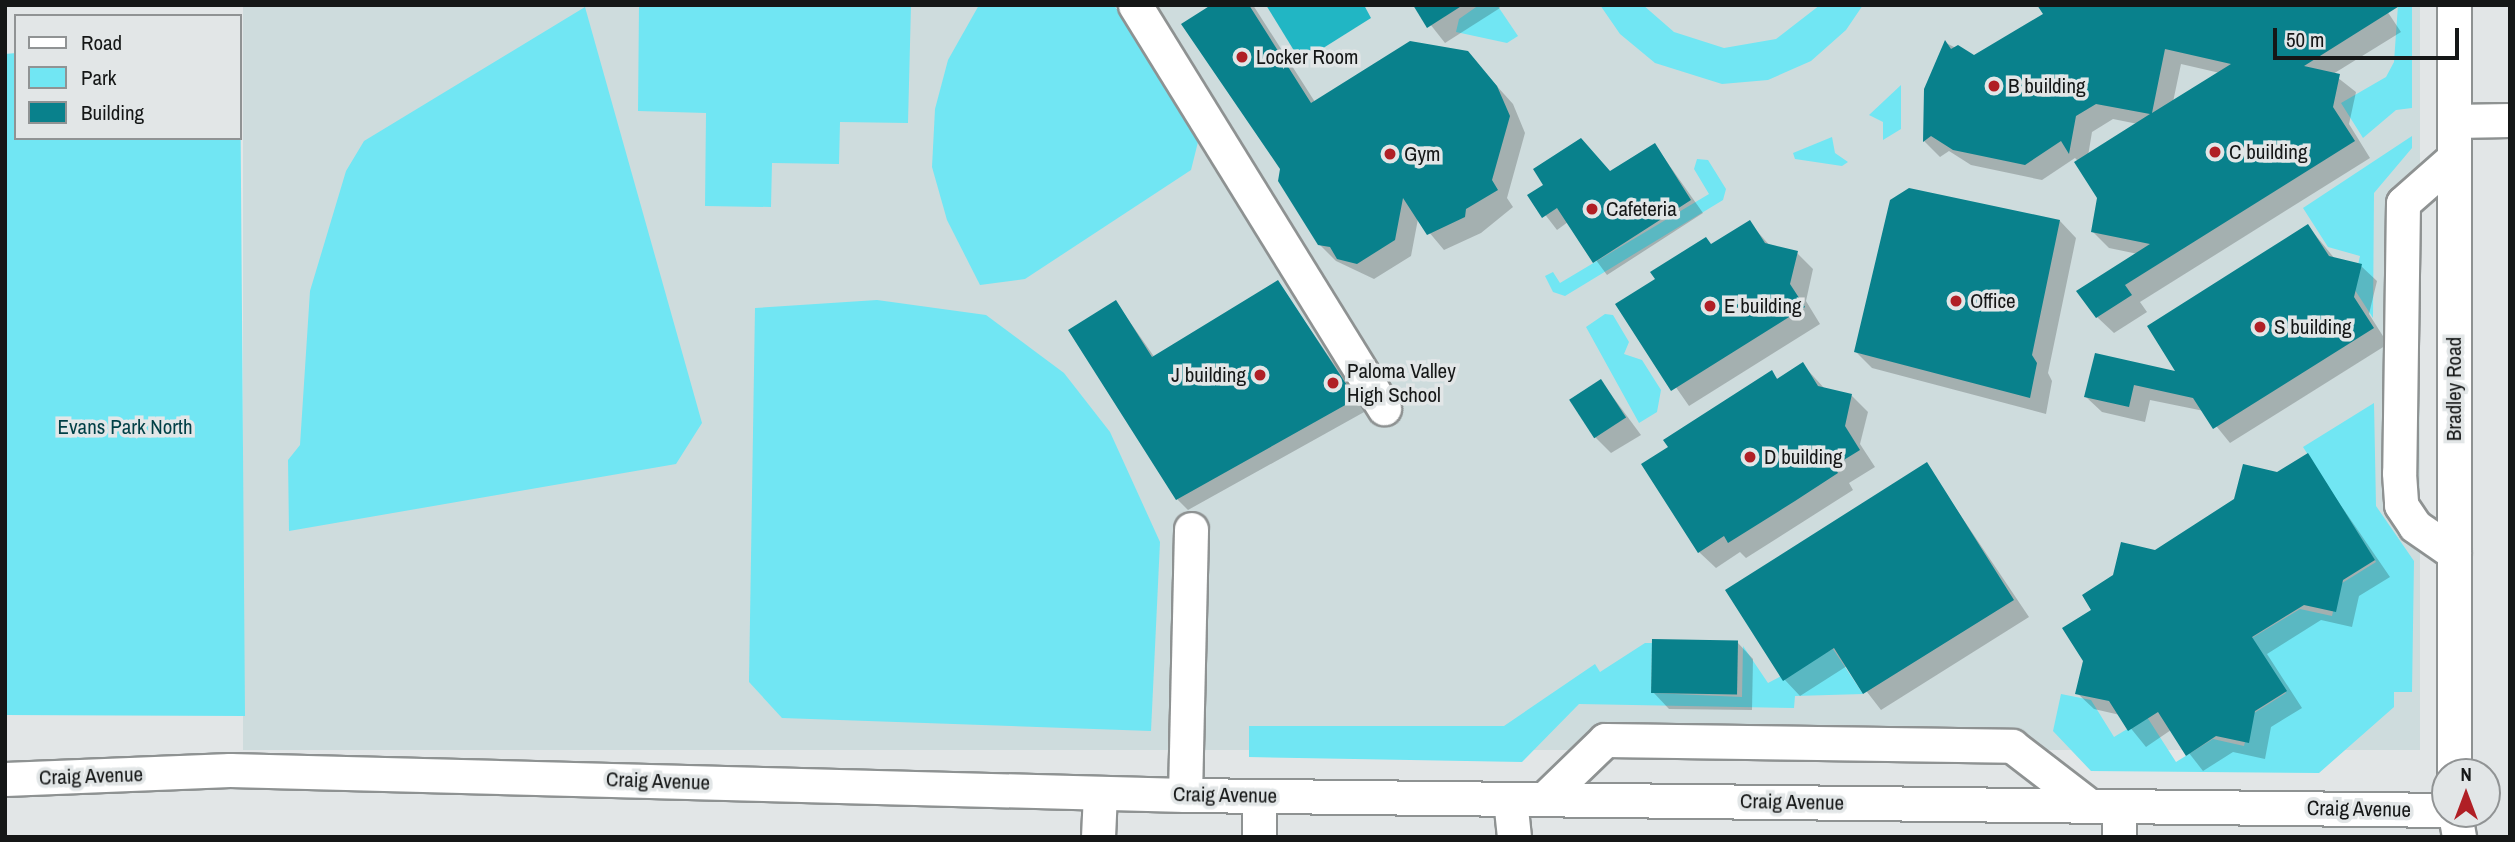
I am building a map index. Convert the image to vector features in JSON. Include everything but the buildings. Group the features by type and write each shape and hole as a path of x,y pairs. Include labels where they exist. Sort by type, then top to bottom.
{"street":[{"path":"1135,5 1384,408"},
{"name":"Bradley Road","path":"2454,5 2454,758"},
{"path":"2454,121 2510,120"},
{"path":"2454,158 2403,203 2399,473 2402,505 2415,526 2454,553"},
{"path":"1185,795 1191,529"},
{"path":"1544,799 1605,740 2012,746 2110,816"},
{"name":"Craig Avenue","path":"5,779 230,770 1185,795 1544,799 2110,816 2431,810"},
{"path":"1098,837 1100,793"},
{"path":"1259,796 1259,837"},
{"path":"1510,799 1514,837"}],"shaded area":[{"name":"Paloma Valley High School","path":"243,5 2420,5 2420,750 243,750"},
{"path":"1266,5 1364,5 1371,18 1301,62"}],"green space":[{"path":"639,5 911,5 908,123 840,122 839,164 772,163 771,207 705,206 706,113 638,111"},
{"path":"979,5 1114,5 1199,138 1191,170 1025,279 980,285 947,220 932,167 935,109 948,60"},
{"path":"1479,5 1497,5 1518,36 1507,43 1456,32 1459,19"},
{"path":"1600,5 1643,5 1674,32 1724,48 1776,39 1820,5 1863,5 1846,30 1811,61 1768,80 1722,84 1655,63 1620,34"},
{"path":"2398,5 2412,5 2412,108 2396,110 2363,138 2341,103 2386,77 2394,62"},
{"path":"585,7 702,423 676,464 289,531 288,460 300,445 310,291 346,171 364,141"},
{"name":"Evans Park North","path":"14,53 14,140 241,140 245,716 5,715 5,54"},
{"path":"1901,85 1901,129 1883,140 1883,122 1869,115"},
{"path":"2412,136 2412,148 2374,193 2373,318 2353,287 2360,256 2328,247 2303,208"},
{"path":"1832,137 1835,153 1848,162 1842,166 1795,159 1793,153"},
{"path":"1697,159 1708,160 1726,189 1723,200 1565,296 1553,292 1545,276 1553,272 1560,283 1709,194 1694,169"},
{"path":"877,300 986,315 1064,373 1110,432 1160,542 1151,731 782,718 749,682 755,308"},
{"path":"1605,314 1613,315 1629,342 1624,354 1642,360 1661,390 1657,412 1639,423 1586,327"},
{"path":"2374,403 2376,506 2414,561 2412,692 2394,692 2394,707 2319,773 2091,771 2053,731 2061,694 2091,700 2114,737 2147,717 2176,762 2213,739 2244,746 2251,715 2286,693 2252,638 2300,609 2332,616 2339,585 2376,562 2303,447"},
{"path":"1645,643 1652,643 1651,693 1742,697 1743,646 1768,683 1833,649 1863,694 1795,696 1794,708 1579,704 1522,762 1249,757 1249,726 1504,726 1595,664 1600,672"}],"place":[{"name":"Locker Room","path":"1242,57"},
{"name":"B building","path":"1994,86"},
{"name":"C building","path":"2215,152"},
{"name":"Gym","path":"1390,154"},
{"name":"Cafeteria","path":"1592,209"},
{"name":"Office","path":"1956,301"},
{"name":"E building","path":"1710,306"},
{"name":"S building","path":"2260,327"},
{"name":"J building","path":"1260,375"},
{"name":"Paloma Valley High School","path":"1333,383"},
{"name":"D building","path":"1750,457"}]}
